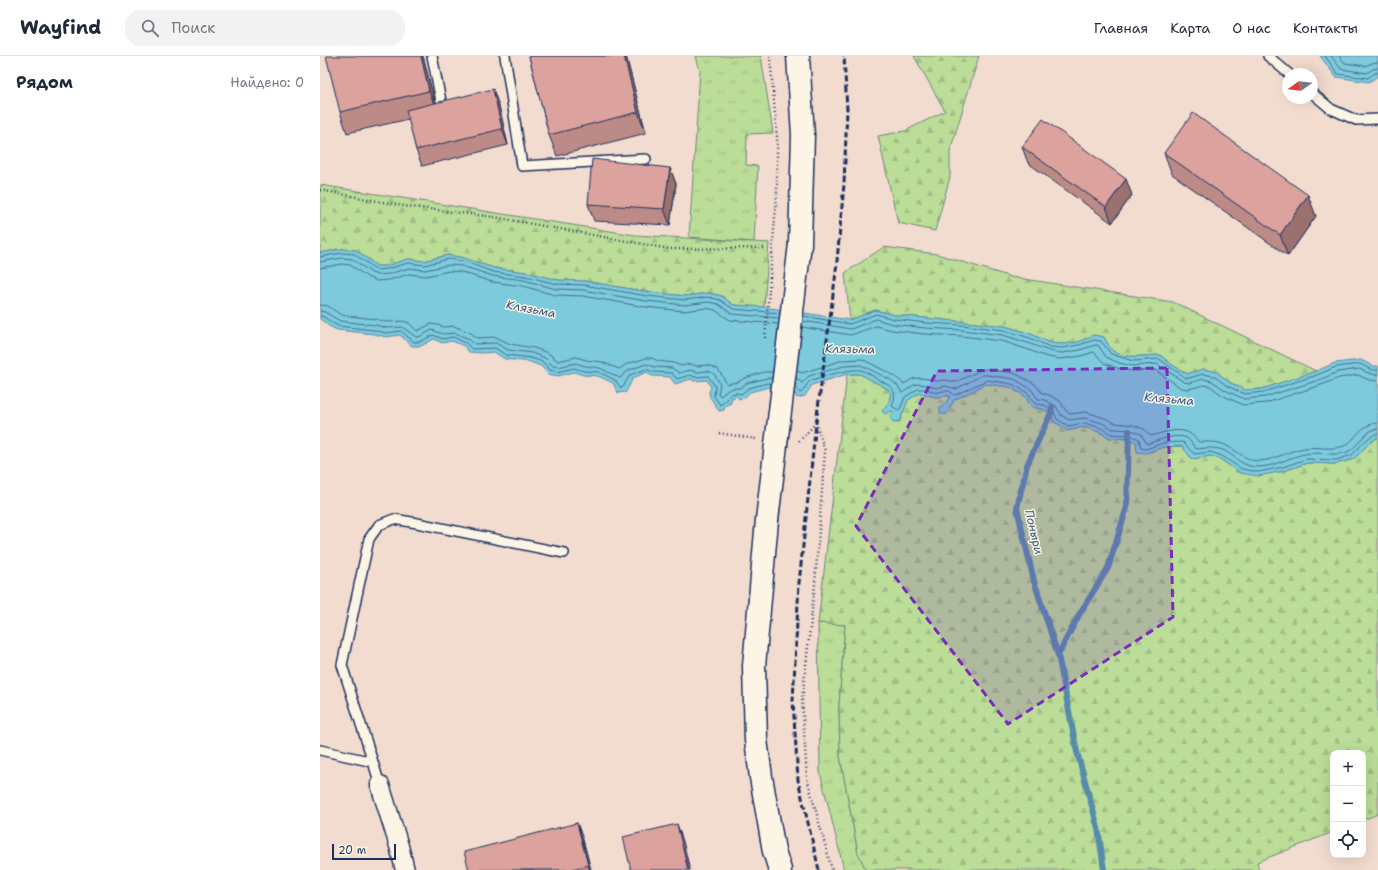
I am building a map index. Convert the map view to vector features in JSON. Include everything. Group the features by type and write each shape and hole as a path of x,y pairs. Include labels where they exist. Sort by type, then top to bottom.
{"street":[{"path":"780,870 773,844 756,740 754,666 767,520 800,244 803,135 798,56"},
{"path":"380,785 400,846 405,870"}],"lane":[{"path":"432,56 442,106"},
{"path":"504,56 522,166 646,159"},
{"path":"1268,56 1282,68"},
{"path":"1318,98 1331,109 1356,120 1378,119"},
{"path":"380,785 342,665 369,539 379,526 394,519 564,553"},
{"path":"320,750 373,762"}],"path":[{"path":"770,56 777,136 777,194"},
{"path":"320,190 404,206 494,217 670,249 765,248"},
{"path":"794,445 816,423 825,451 815,584 802,700 807,778 832,870"}],"highlighted area":[{"path":"1167,368 1173,617 1008,724 856,526 937,371"}],"green space":[{"path":"696,56 761,56 773,133 747,134 746,165 758,166 754,242 689,237 700,71"},
{"path":"914,56 979,56 950,151 950,177 935,231 898,223 878,136 905,131 945,111"},
{"path":"320,185 635,235 769,243 764,307 733,305 722,296 708,293 686,296 648,292 584,281 558,280 526,272 494,268 464,258 448,255 424,261 408,259 386,266 377,266 355,250 342,249 320,253"},
{"path":"884,247 937,254 1011,277 1173,302 1316,371 1262,389 1245,390 1229,382 1217,372 1203,369 1187,374 1160,355 1129,356 1118,354 1110,348 1104,337 1094,335 1078,342 1063,344 1051,343 1031,334 1005,326 895,315 875,310 850,320 845,273"},
{"path":"847,374 860,374 891,392 889,402 891,411 895,412 900,421 908,400 919,393 936,397 950,396 946,403 946,415 954,400 986,384 1010,387 1025,396 1032,407 1051,413 1054,422 1067,431 1084,427 1099,432 1110,438 1129,439 1136,441 1146,453 1164,447 1182,446 1192,459 1210,456 1220,459 1240,473 1284,471 1307,463 1336,464 1354,459 1368,444 1378,437 1378,814 1366,819 1366,750 1330,750 1330,833 1257,862 1259,870 866,870 858,853 840,756 839,705 845,625 818,623"},
{"path":"818,623 845,625 839,705 840,756 858,853 866,870 844,870 820,772"}],"water":[{"path":"1320,56 1378,56 1378,76 1369,82 1336,77"},
{"name":"Клязьма","path":"342,249 356,250 377,266 386,266 408,259 424,261 448,255 464,258 494,268 526,272 558,280 584,281 648,292 686,296 708,293 722,296 733,305 764,307 850,320 875,310 895,315 1005,326 1031,334 1051,343 1063,344 1078,342 1094,335 1104,337 1110,348 1118,354 1129,356 1160,355 1187,374 1203,369 1217,372 1229,382 1245,390 1262,389 1335,363 1361,360 1373,366 1378,366 1378,437 1368,444 1354,459 1336,464 1307,463 1284,471 1258,476 1240,473 1220,459 1210,456 1192,459 1182,446 1164,447 1146,453 1137,452 1136,442 1129,439 1110,438 1099,432 1084,427 1067,431 1054,422 1051,413 1032,407 1025,396 1010,387 986,384 954,400 946,415 940,413 940,408 946,403 950,396 936,397 919,393 908,400 900,421 893,422 890,417 894,412 891,411 885,414 882,411 889,402 891,392 860,374 847,374 812,385 805,396 797,398 791,385 773,391 769,387 750,392 745,397 739,399 736,396 731,399 731,403 725,406 724,410 719,411 710,397 709,392 711,387 707,380 694,381 691,379 675,384 670,377 652,376 647,372 633,378 626,392 618,393 613,383 598,376 583,375 574,372 558,376 548,374 541,366 530,362 505,359 494,352 469,352 464,346 452,341 442,343 434,339 421,346 412,346 400,335 386,337 374,334 337,330 329,326 320,319 320,253"}],"building":[{"path":"326,56 421,56 429,91 340,112"},
{"path":"529,56 624,56 638,112 549,135"},
{"path":"493,89 502,129 416,150 406,110"},
{"path":"1193,113 1308,195 1280,235 1164,153"},
{"path":"1043,119 1126,179 1106,207 1022,147"},
{"path":"592,159 670,168 664,209 588,204"},
{"path":"577,823 588,865 569,870 469,870 464,852"},
{"path":"677,824 688,870 631,870 623,837"}],"waterway":[{"name":"Поныри","path":"1052,407 1051,413 1027,465 1017,508 1034,581 1058,655"},
{"name":"Поныри","path":"1104,870 1098,828 1077,752 1058,655 1080,613 1108,568 1127,507 1129,431"}],"railway":[{"path":"819,870 798,780 793,701 799,583 816,423 836,272 844,184 847,110 844,56"}]}
